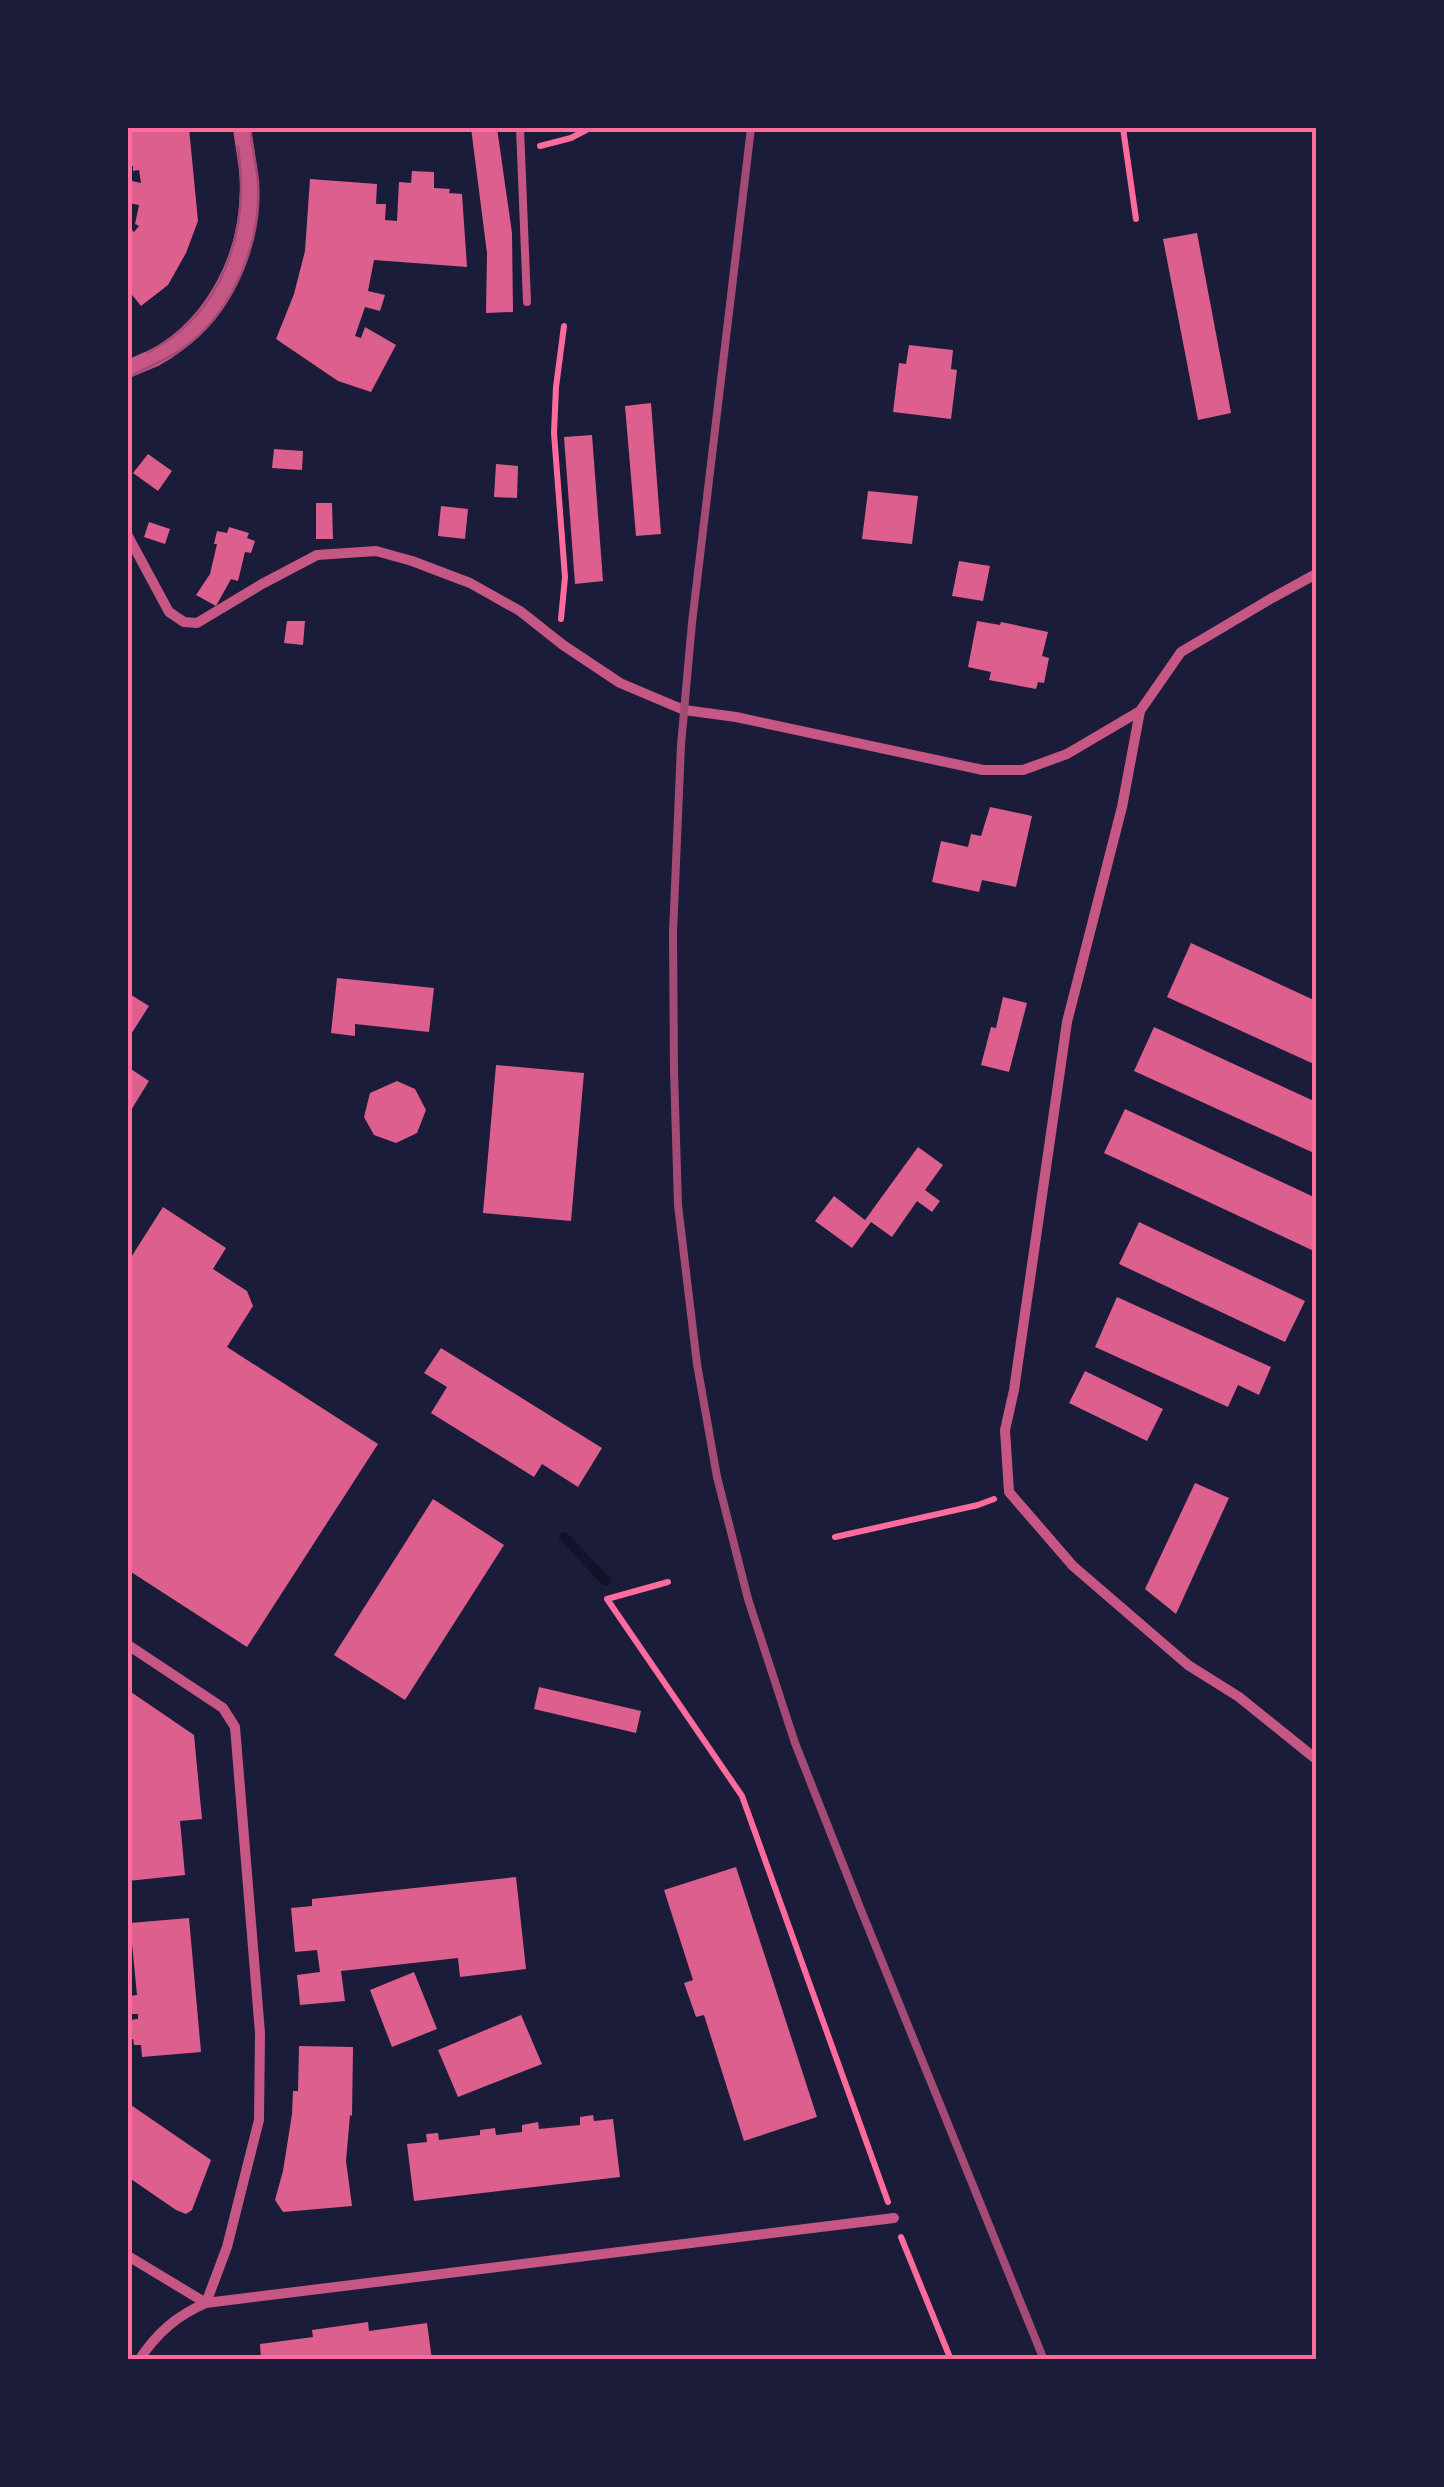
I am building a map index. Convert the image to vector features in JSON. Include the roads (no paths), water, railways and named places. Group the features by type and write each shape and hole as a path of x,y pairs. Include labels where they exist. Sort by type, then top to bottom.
{"street":[{"path":"128,369 185,336 209,311 230,277 246,234 249,180 242,128"},
{"path":"128,536 170,612 184,622 197,622 317,556 376,551 470,584 520,612 620,683 684,710 736,717 984,770 1022,770 1067,754 1140,711"},
{"path":"1316,574 1181,652 1140,711 1122,807 1068,1022 1005,1430 1010,1492 1073,1566 1188,1665 1239,1697 1316,1759"},
{"path":"128,1645 222,1708 235,1727 260,2032 259,2120 227,2247 206,2303"},
{"path":"138,2360 171,2321 206,2303 894,2218"},
{"path":"128,2256 206,2303"}],"lane":[{"path":"520,128 527,302"}],"waterway":[{"path":"564,1537 606,1581"}],"tram line":[{"path":"128,377 190,343 232,292 250,249 258,204 250,128"},
{"path":"148,352 197,315 227,265 240,207 238,147"}],"railway":[{"path":"751,128 681,745 673,933 674,1071 678,1205 697,1364 717,1477 748,1599 795,1743 1044,2360"}]}
